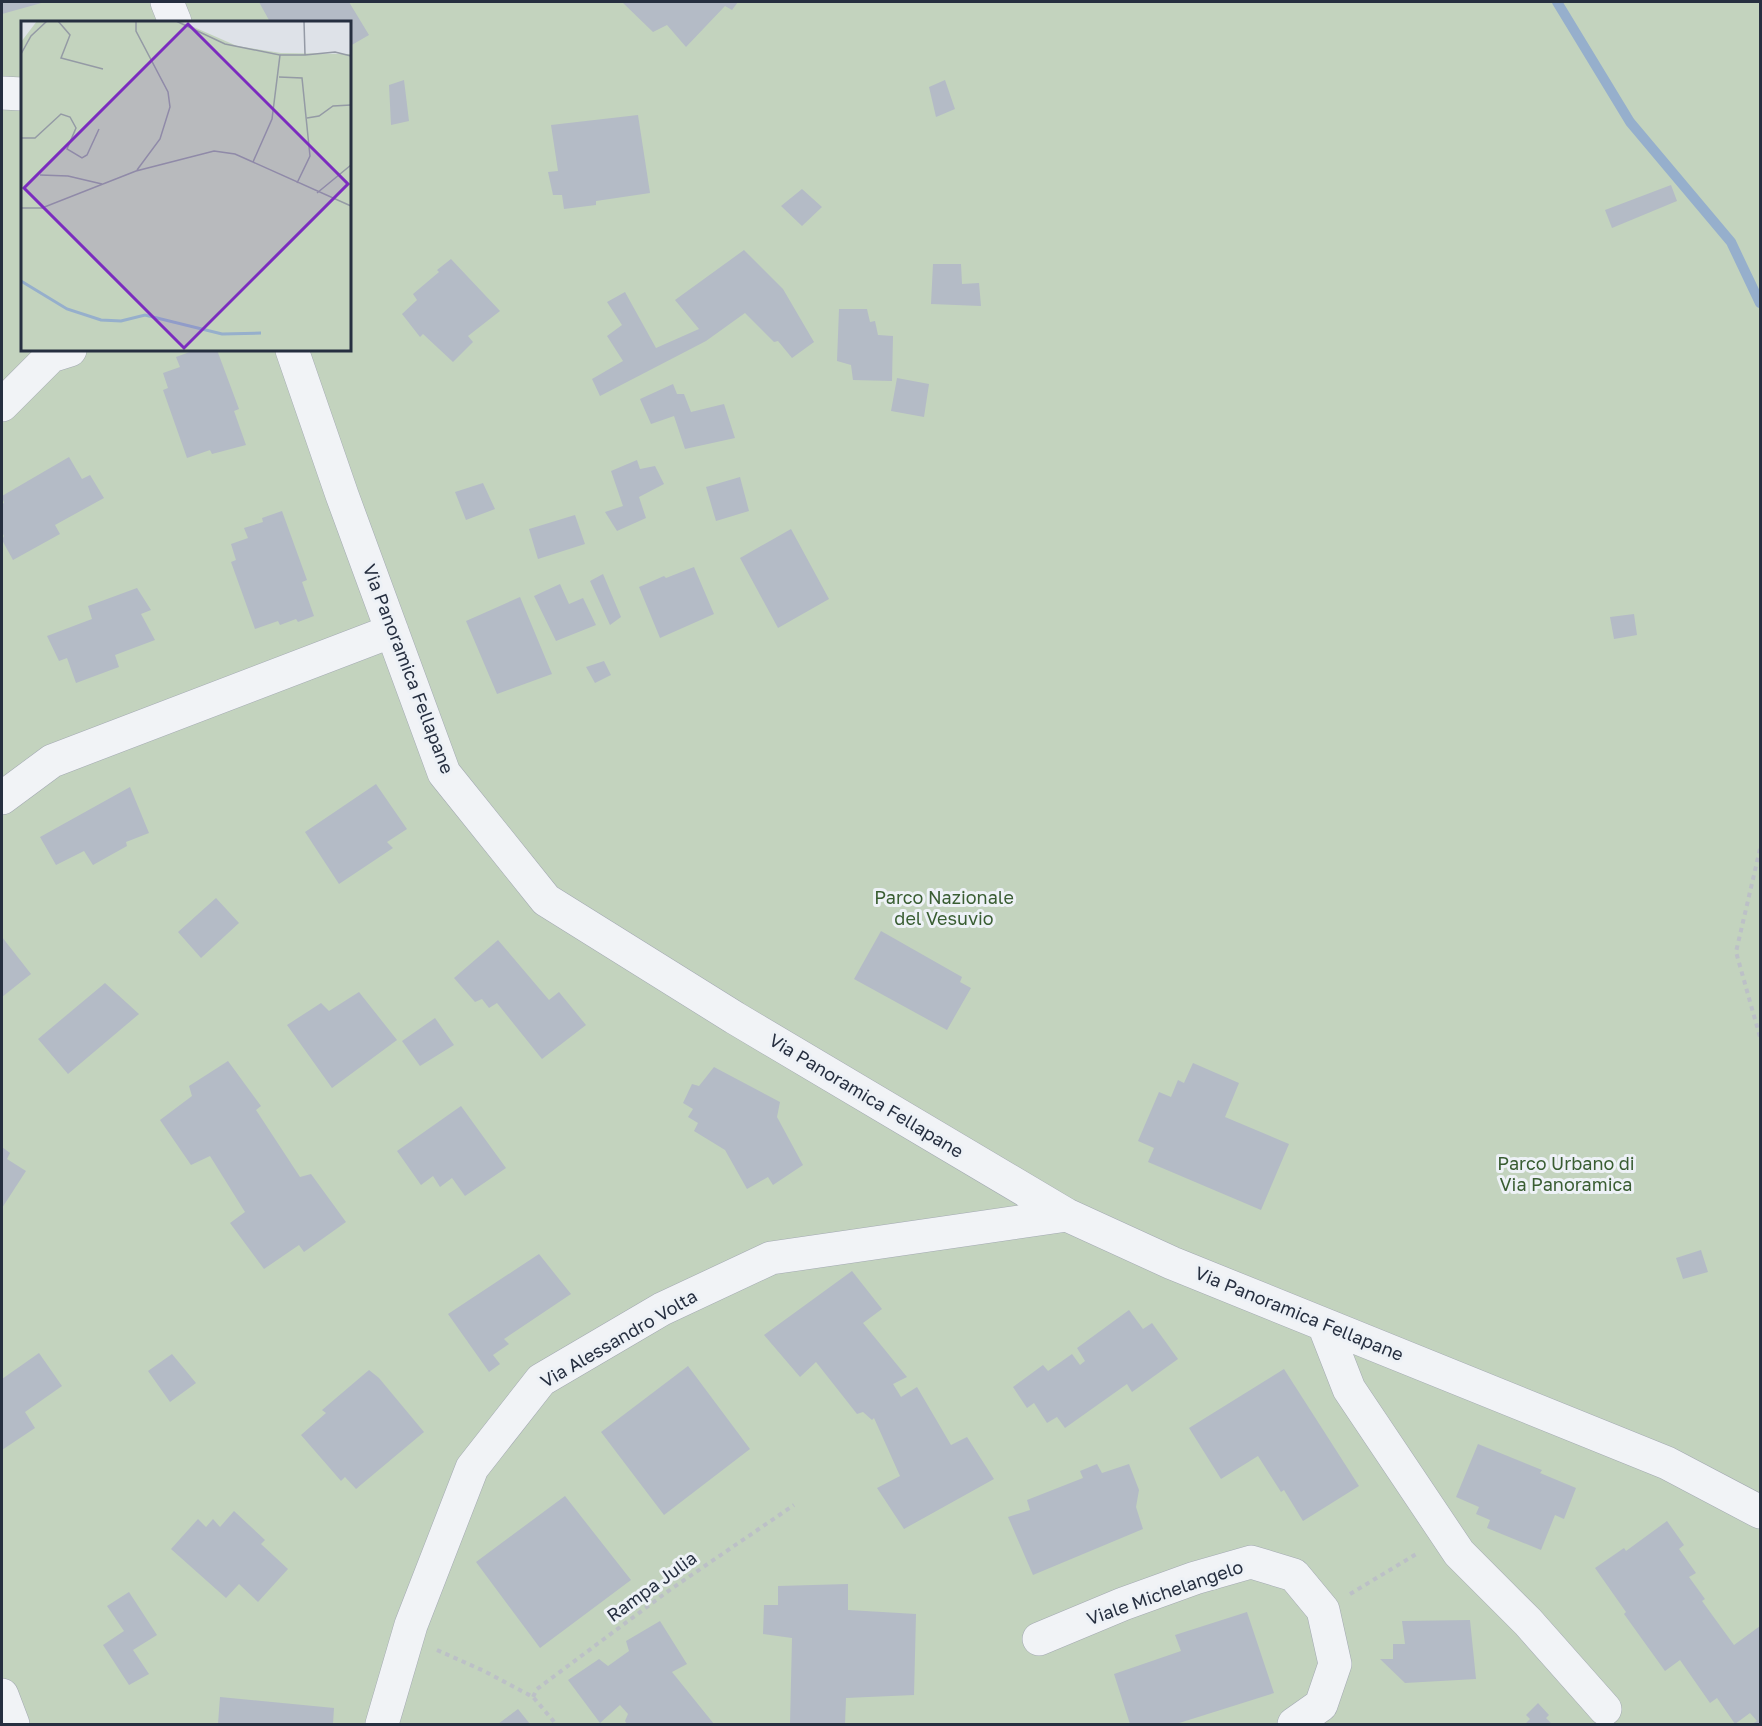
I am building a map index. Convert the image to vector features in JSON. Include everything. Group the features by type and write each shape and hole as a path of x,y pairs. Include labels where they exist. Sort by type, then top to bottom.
{"street":[{"path":"167,2 175,21"},
{"path":"2,93 21,94"},
{"path":"2,405 51,356 67,351"},
{"name":"Via Panoramica Fellapane","path":"292,351 342,495 444,773 546,900 735,1018 1067,1215 1172,1263 1667,1463 1761,1512"},
{"path":"2,798 52,761 392,631"},
{"name":"Via Alessandro Volta","path":"382,1725 405,1646 472,1467 541,1380 662,1309 771,1258 1067,1215"},
{"path":"1324,1325 1349,1389 1459,1553 1528,1622 1605,1709"},
{"name":"Viale Michelangelo","path":"1040,1639 1123,1604 1195,1578 1251,1562 1294,1575 1323,1611 1335,1664 1321,1705 1294,1725"},
{"path":"2,1695 13,1725"}],"path":[{"path":"1761,849 1736,952 1761,1037"},
{"name":"Rampa Julia","path":"533,1697 537,1689 671,1589 794,1505"},
{"path":"1323,1611 1447,1536"},
{"path":"405,1646 435,1649 484,1671 533,1697 556,1725"}],"green space":[{"name":"Parco Nazionale del Vesuvio","path":"2,2 1760,2 1760,1724 2,1724"}],"building":[{"path":"2,2 45,2 2,14"},
{"path":"259,2 349,2 369,35 351,45 351,21 269,21"},
{"path":"622,2 738,2 732,10 725,6 686,47 667,25 653,32"},
{"path":"404,80 409,121 391,125 389,85"},
{"path":"945,80 955,109 936,117 929,87"},
{"path":"638,115 650,193 596,201 596,205 564,209 562,195 553,195 548,172 558,171 551,125"},
{"path":"1671,185 1677,201 1612,228 1605,210"},
{"path":"802,189 822,207 802,226 781,206"},
{"path":"744,250 783,289 814,342 792,358 778,341 774,342 745,313 706,341 600,396 592,379 623,361 607,336 622,325 607,302 625,292 656,348 699,329 675,300"},
{"path":"451,259 500,311 468,336 473,342 453,362 423,334 420,337 402,314 417,300 413,294"},
{"path":"933,264 961,264 962,284 979,283 981,306 931,304"},
{"path":"839,309 867,309 870,322 875,321 878,335 893,336 892,381 853,380 851,365 837,361"},
{"path":"192,351 217,351 239,409 234,411 246,445 212,454 210,450 187,458 163,390 168,388 163,373 180,367 176,357"},
{"path":"897,378 929,384 924,417 891,411"},
{"path":"673,384 677,394 684,394 691,412 724,404 735,438 685,449 674,416 651,424 640,399"},
{"path":"69,457 82,479 90,475 104,498 55,525 60,534 13,560 2,540 4,536 2,504 4,503 2,496"},
{"path":"637,460 640,469 655,466 664,484 639,497 646,518 617,531 605,512 623,506 611,471"},
{"path":"740,477 749,511 716,521 706,487"},
{"path":"483,483 495,509 466,520 455,492"},
{"path":"282,511 307,580 302,582 314,616 280,625 278,621 255,629 231,562 236,560 231,544 248,538 244,528 263,522 262,518"},
{"path":"575,515 585,544 538,559 529,529"},
{"path":"791,529 829,599 778,628 740,558"},
{"path":"694,567 714,614 660,638 639,587"},
{"path":"603,574 621,617 610,625 590,581"},
{"path":"560,584 569,604 583,598 596,625 556,641 534,596"},
{"path":"137,588 151,610 141,614 155,640 115,655 119,667 76,683 67,658 59,661 47,636 92,619 88,606"},
{"path":"520,597 552,674 497,694 466,621"},
{"path":"1634,614 1637,635 1614,639 1610,617"},
{"path":"604,661 611,675 595,683 586,667"},
{"path":"376,784 407,829 387,842 393,848 339,884 305,832"},
{"path":"130,787 149,833 126,842 127,846 93,865 84,851 56,865 40,837"},
{"path":"216,898 239,923 201,958 178,932"},
{"path":"881,931 962,977 960,982 971,988 947,1030 854,979"},
{"path":"2,937 31,974 2,997"},
{"path":"498,940 549,1000 559,992 586,1025 542,1059 497,1003 489,1008 482,999 475,1002 454,978"},
{"path":"105,983 139,1014 68,1074 38,1039"},
{"path":"359,992 397,1040 332,1088 287,1025 321,1003 329,1011"},
{"path":"435,1018 454,1045 420,1066 402,1041"},
{"path":"228,1061 261,1106 256,1110 300,1177 311,1174 346,1222 304,1252 299,1245 264,1269 230,1223 245,1212 210,1156 191,1165 160,1120 192,1096 189,1086"},
{"path":"1193,1063 1239,1083 1225,1117 1289,1144 1261,1210 1148,1162 1154,1148 1138,1141 1159,1092 1171,1097 1178,1080 1184,1083"},
{"path":"714,1067 780,1102 777,1117 803,1165 773,1185 768,1177 747,1189 725,1150 694,1131 698,1123 688,1117 693,1109 683,1103 692,1084 699,1086"},
{"path":"461,1106 506,1168 465,1196 452,1178 440,1187 433,1176 421,1185 397,1151"},
{"path":"2,1147 10,1153 7,1159 26,1171 2,1208"},
{"path":"1701,1250 1708,1272 1683,1279 1676,1258"},
{"path":"539,1254 571,1294 504,1339 509,1344 493,1355 500,1364 489,1372 448,1314"},
{"path":"852,1271 882,1309 863,1323 907,1377 893,1384 901,1397 917,1387 951,1445 967,1437 994,1479 904,1529 877,1488 900,1476 874,1418 872,1420 863,1412 857,1414 816,1362 800,1377 764,1335"},
{"path":"1129,1310 1143,1329 1152,1323 1178,1359 1132,1392 1127,1384 1065,1428 1057,1417 1047,1423 1034,1403 1027,1408 1013,1387 1043,1365 1048,1371 1072,1354 1080,1365 1085,1361 1077,1348"},
{"path":"39,1353 62,1386 25,1412 35,1428 2,1450 2,1379"},
{"path":"172,1354 196,1383 170,1402 148,1371"},
{"path":"688,1366 750,1449 664,1515 601,1432"},
{"path":"1284,1369 1359,1486 1303,1521 1284,1490 1281,1492 1258,1456 1221,1479 1189,1428"},
{"path":"369,1370 379,1378 424,1432 356,1489 345,1477 341,1481 301,1435 326,1413 322,1410"},
{"path":"1478,1444 1542,1470 1540,1473 1576,1488 1564,1519 1555,1515 1541,1550 1487,1528 1490,1520 1476,1514 1479,1507 1456,1497"},
{"path":"1097,1464 1102,1473 1129,1464 1139,1490 1136,1507 1143,1529 1033,1575 1008,1517 1030,1510 1027,1500 1083,1478 1080,1471"},
{"path":"565,1496 631,1580 540,1648 476,1562"},
{"path":"234,1511 265,1540 261,1544 288,1569 258,1602 239,1584 226,1598 171,1549 198,1519 206,1527 213,1519 220,1527"},
{"path":"1667,1521 1684,1545 1679,1549 1696,1573 1689,1577 1705,1599 1702,1601 1734,1645 1760,1626 1760,1724 1752,1724 1757,1721 1750,1713 1735,1724 1717,1698 1710,1703 1680,1660 1665,1671 1624,1614 1626,1612 1595,1568 1624,1548 1626,1551"},
{"path":"848,1584 848,1610 916,1614 914,1695 846,1698 845,1724 790,1724 792,1638 763,1634 764,1605 778,1605 778,1586"},
{"path":"129,1592 157,1635 133,1650 149,1674 129,1685 103,1645 124,1631 107,1606"},
{"path":"1247,1612 1274,1693 1176,1724 1130,1724 1114,1674 1181,1651 1175,1635"},
{"path":"1470,1620 1476,1679 1405,1683 1380,1659 1393,1659 1393,1644 1405,1644 1402,1621"},
{"path":"660,1621 687,1664 672,1672 714,1724 627,1724 625,1721 628,1714 620,1705 600,1723 568,1680 599,1659 608,1666 629,1651 626,1641"},
{"path":"220,1697 334,1708 333,1724 218,1724"},
{"path":"1538,1703 1549,1715 1546,1718 1552,1724 1525,1724 1530,1719 1526,1715"},
{"path":"518,1709 530,1724 498,1724"}],"waterway":[{"path":"1557,2 1630,122 1731,242 1760,303"}],"park label":[{"name":"Parco Urbano di Via Panoramica","path":"1566,1174"}]}
